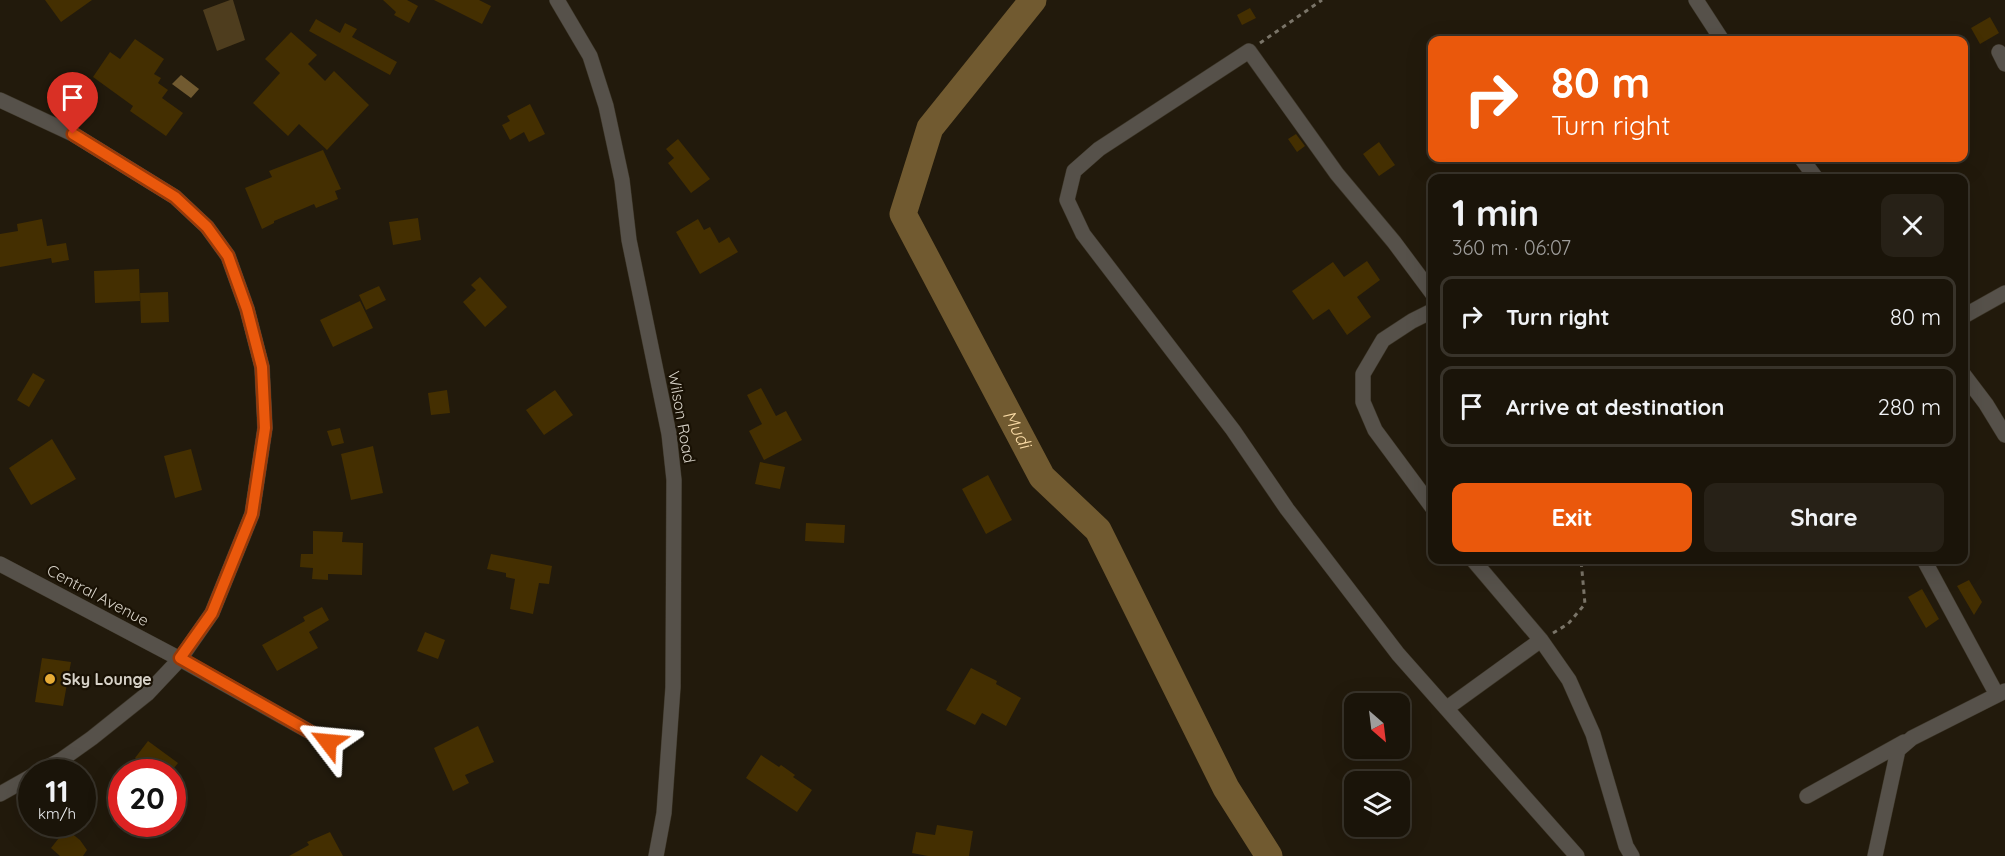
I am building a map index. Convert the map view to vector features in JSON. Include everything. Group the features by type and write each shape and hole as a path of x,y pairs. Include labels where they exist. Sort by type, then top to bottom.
{"street":[{"name":"Wilson Road","path":"557,0 590,56 606,106 622,180 629,240 669,434 674,480 673,687 664,813 656,856"},
{"path":"1696,0 1719,36"},
{"path":"1428,288 1394,242 1337,174 1249,51 1099,149 1074,171 1066,200 1083,234 1233,430 1287,509 1398,654 1576,856"},
{"path":"0,100 73,134 175,197 207,227 228,256 247,309 262,367 265,428 252,514 212,613 180,658 147,694 92,738 61,759"},
{"path":"1803,162 1813,174"},
{"path":"1968,314 2005,293"},
{"path":"1428,313 1383,340 1363,374 1363,402 1376,430 1428,502"},
{"path":"1968,380 2005,435"},
{"name":"Central Avenue","path":"0,564 180,658 328,742"},
{"path":"1476,564 1541,640 1569,680 1593,734 1626,846 1632,856"},
{"path":"1807,796 1912,738 2001,693 1926,564"},
{"path":"1447,708 1541,640"},
{"path":"1875,856 1898,750 1912,738"},
{"path":"0,794 18,784"}],"path":[{"path":"1249,51 1322,0"},
{"path":"1541,640 1568,624 1585,604 1581,564"}],"shaded area":[{"path":"233,0 245,40 217,51 203,10"},
{"path":"181,75 199,89 191,98 172,84"}],"building":[{"path":"45,0 92,0 61,22"},
{"path":"383,0 407,0 418,6 409,23 394,15 396,12"},
{"path":"434,0 479,0 491,6 482,24"},
{"path":"1250,8 1256,18 1242,25 1237,15"},
{"path":"1990,17 1999,33 1980,44 1971,28"},
{"path":"316,19 340,33 345,23 357,29 352,37 397,62 390,75 309,31"},
{"path":"291,32 317,55 308,64 325,81 334,71 369,105 327,150 299,124 288,136 253,103 280,73 265,59"},
{"path":"135,39 164,59 154,74 161,78 158,83 168,90 162,98 183,113 166,136 130,111 133,106 93,77 110,52 120,59"},
{"path":"530,104 545,134 529,142 524,132 510,140 502,125 510,121 507,116"},
{"path":"1296,134 1305,146 1297,152 1288,139"},
{"path":"678,139 710,179 691,193 668,163 674,158 666,149"},
{"path":"1379,142 1395,165 1379,176 1363,154"},
{"path":"323,150 341,189 335,191 338,199 316,208 314,204 274,221 262,229 245,188 272,177 269,171"},
{"path":"418,218 421,240 393,245 389,222"},
{"path":"42,219 47,246 66,243 69,260 52,263 51,258 0,267 0,234 18,231 17,224"},
{"path":"698,219 704,230 710,227 719,243 729,237 738,252 700,274 676,232"},
{"path":"1367,261 1380,280 1357,297 1371,317 1347,335 1329,309 1313,320 1292,291 1333,262 1344,277"},
{"path":"139,269 140,301 95,303 94,271"},
{"path":"480,277 507,307 485,327 463,302 476,290 471,285"},
{"path":"379,286 386,300 366,310 359,295"},
{"path":"168,292 169,322 141,323 140,293"},
{"path":"360,301 373,328 333,347 320,320"},
{"path":"33,373 45,380 29,407 17,400"},
{"path":"761,388 776,416 786,411 802,440 764,460 749,431 762,424 747,395"},
{"path":"447,390 450,413 431,415 428,393"},
{"path":"555,390 573,415 544,435 526,410"},
{"path":"340,428 344,443 332,446 327,431"},
{"path":"52,439 76,479 31,505 9,468"},
{"path":"373,446 383,493 351,500 341,454"},
{"path":"191,449 202,490 175,498 164,456"},
{"path":"760,462 785,467 780,489 755,484"},
{"path":"988,475 1012,520 986,534 962,489"},
{"path":"806,523 845,525 844,543 805,541"},
{"path":"313,531 343,532 342,542 363,543 362,575 328,574 328,580 312,579 313,568 300,567 301,554 313,554"},
{"path":"491,554 552,566 549,584 539,583 533,614 510,609 515,579 506,577 506,573 487,569"},
{"path":"1969,580 1982,602 1974,615 1957,586"},
{"path":"1922,589 1939,619 1926,628 1908,597"},
{"path":"322,607 329,620 309,632 318,648 277,671 262,645 305,621 303,617"},
{"path":"425,632 445,640 438,659 417,651"},
{"path":"42,658 71,662 63,706 35,702"},
{"path":"971,668 997,681 996,684 1021,698 1006,726 982,713 975,725 946,710"},
{"path":"478,726 494,762 465,775 469,783 453,791 434,748"},
{"path":"148,741 173,759 136,759"},
{"path":"761,755 779,767 781,765 795,775 793,777 812,790 797,812 746,778"},
{"path":"937,825 973,831 969,856 928,856 912,853 916,832 935,835"},
{"path":"330,832 343,856 289,856 309,845 307,842"},
{"path":"60,837 76,837 87,850 83,856 60,856 51,848"}],"waterway":[{"name":"Mudi","path":"1033,0 930,128 903,214 1042,477 1098,530 1226,788 1269,856"}],"place":[{"name":"Sky Lounge","path":"50,679"}],"route":[{"path":"73,134 175,197 207,227 228,256 247,309 262,367 265,428 252,514 212,613 180,658 328,742"}]}
